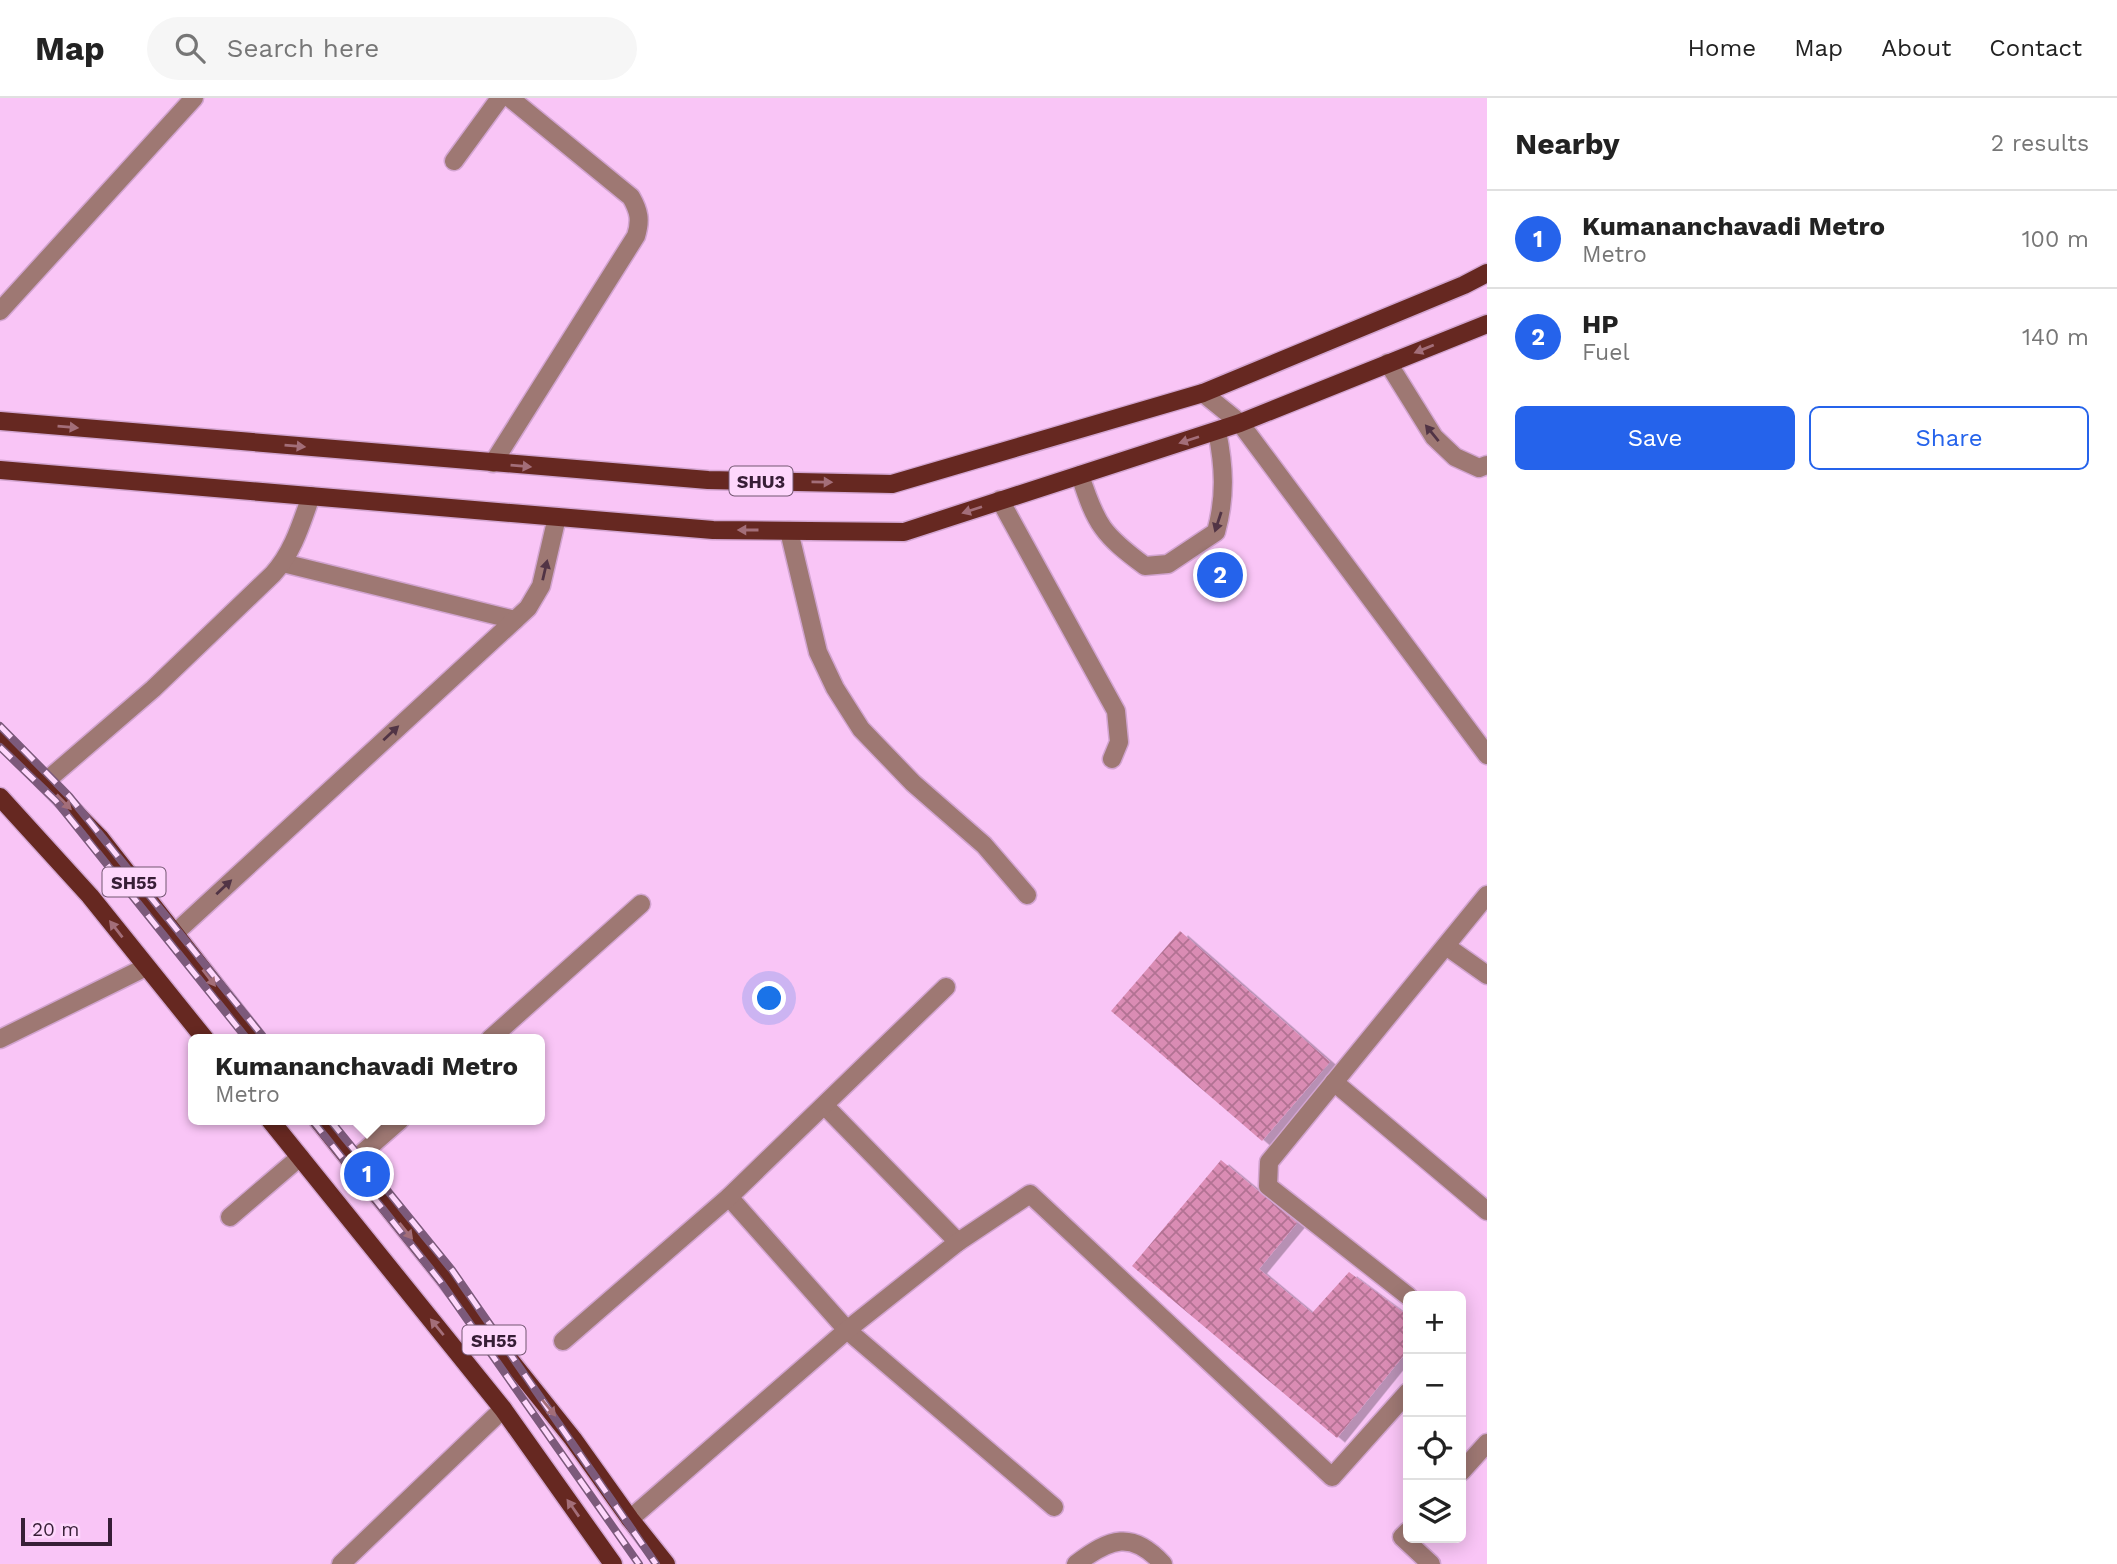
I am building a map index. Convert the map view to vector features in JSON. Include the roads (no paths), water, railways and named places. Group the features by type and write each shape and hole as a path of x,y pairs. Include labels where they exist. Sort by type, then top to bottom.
{"main road":[{"name":"SHU3","path":"0,421 708,480 892,484 1203,393 1464,285 1487,273"},
{"path":"0,470 713,530 904,532 1240,423 1487,324"},
{"name":"SH55","path":"0,736 100,838 253,1034"},
{"name":"SH55","path":"0,797 90,896 201,1034"},
{"name":"SH55","path":"274,1125 503,1409 613,1564"},
{"name":"SH55","path":"322,1125 565,1429 666,1564"}],"street":[{"path":"0,311 194,98"},
{"path":"454,161 500,98"},
{"path":"493,463 636,236 640,223 639,211 631,197 510,98"},
{"path":"1388,363 1434,437 1455,457 1479,468 1487,465"},
{"path":"1203,393 1240,423 1487,755"},
{"path":"1080,475 1090,509 1107,536 1145,566 1168,564 1216,531 1225,482 1217,431"},
{"path":"45,782 153,689 283,563 294,543 311,496"},
{"path":"1000,500 1116,711 1119,742 1112,759"},
{"path":"174,934 528,608 541,586 557,517"},
{"path":"789,531 818,652 835,688 860,729 913,783 984,845 1027,895"},
{"path":"283,563 515,620"},
{"path":"1403,1292 1268,1186 1269,1162 1487,895"},
{"path":"496,1034 641,904"},
{"path":"1446,946 1487,975"},
{"path":"0,1039 146,967"},
{"path":"563,1341 729,1197 946,987"},
{"path":"1334,1082 1487,1211"},
{"path":"825,1106 958,1242"},
{"path":"351,1163 394,1125"},
{"path":"230,1217 300,1157"},
{"path":"630,1519 847,1330 958,1242 1030,1194 1332,1477 1403,1398"},
{"path":"729,1197 847,1330 1054,1507"},
{"path":"341,1564 503,1409"},
{"path":"1466,1466 1487,1443"},
{"path":"1076,1564 1111,1542 1126,1541 1149,1548 1163,1564"},
{"path":"1408,1543 1431,1564"}],"railway":[{"path":"0,726 69,796 261,1034"},
{"path":"0,747 56,801 243,1034"},
{"path":"316,1125 440,1281 639,1564"},
{"path":"334,1125 452,1270 656,1564"}],"place":[{"name":"HP","path":"1220,575"},
{"name":"Kumananchavadi Metro","path":"367,1174"}]}
